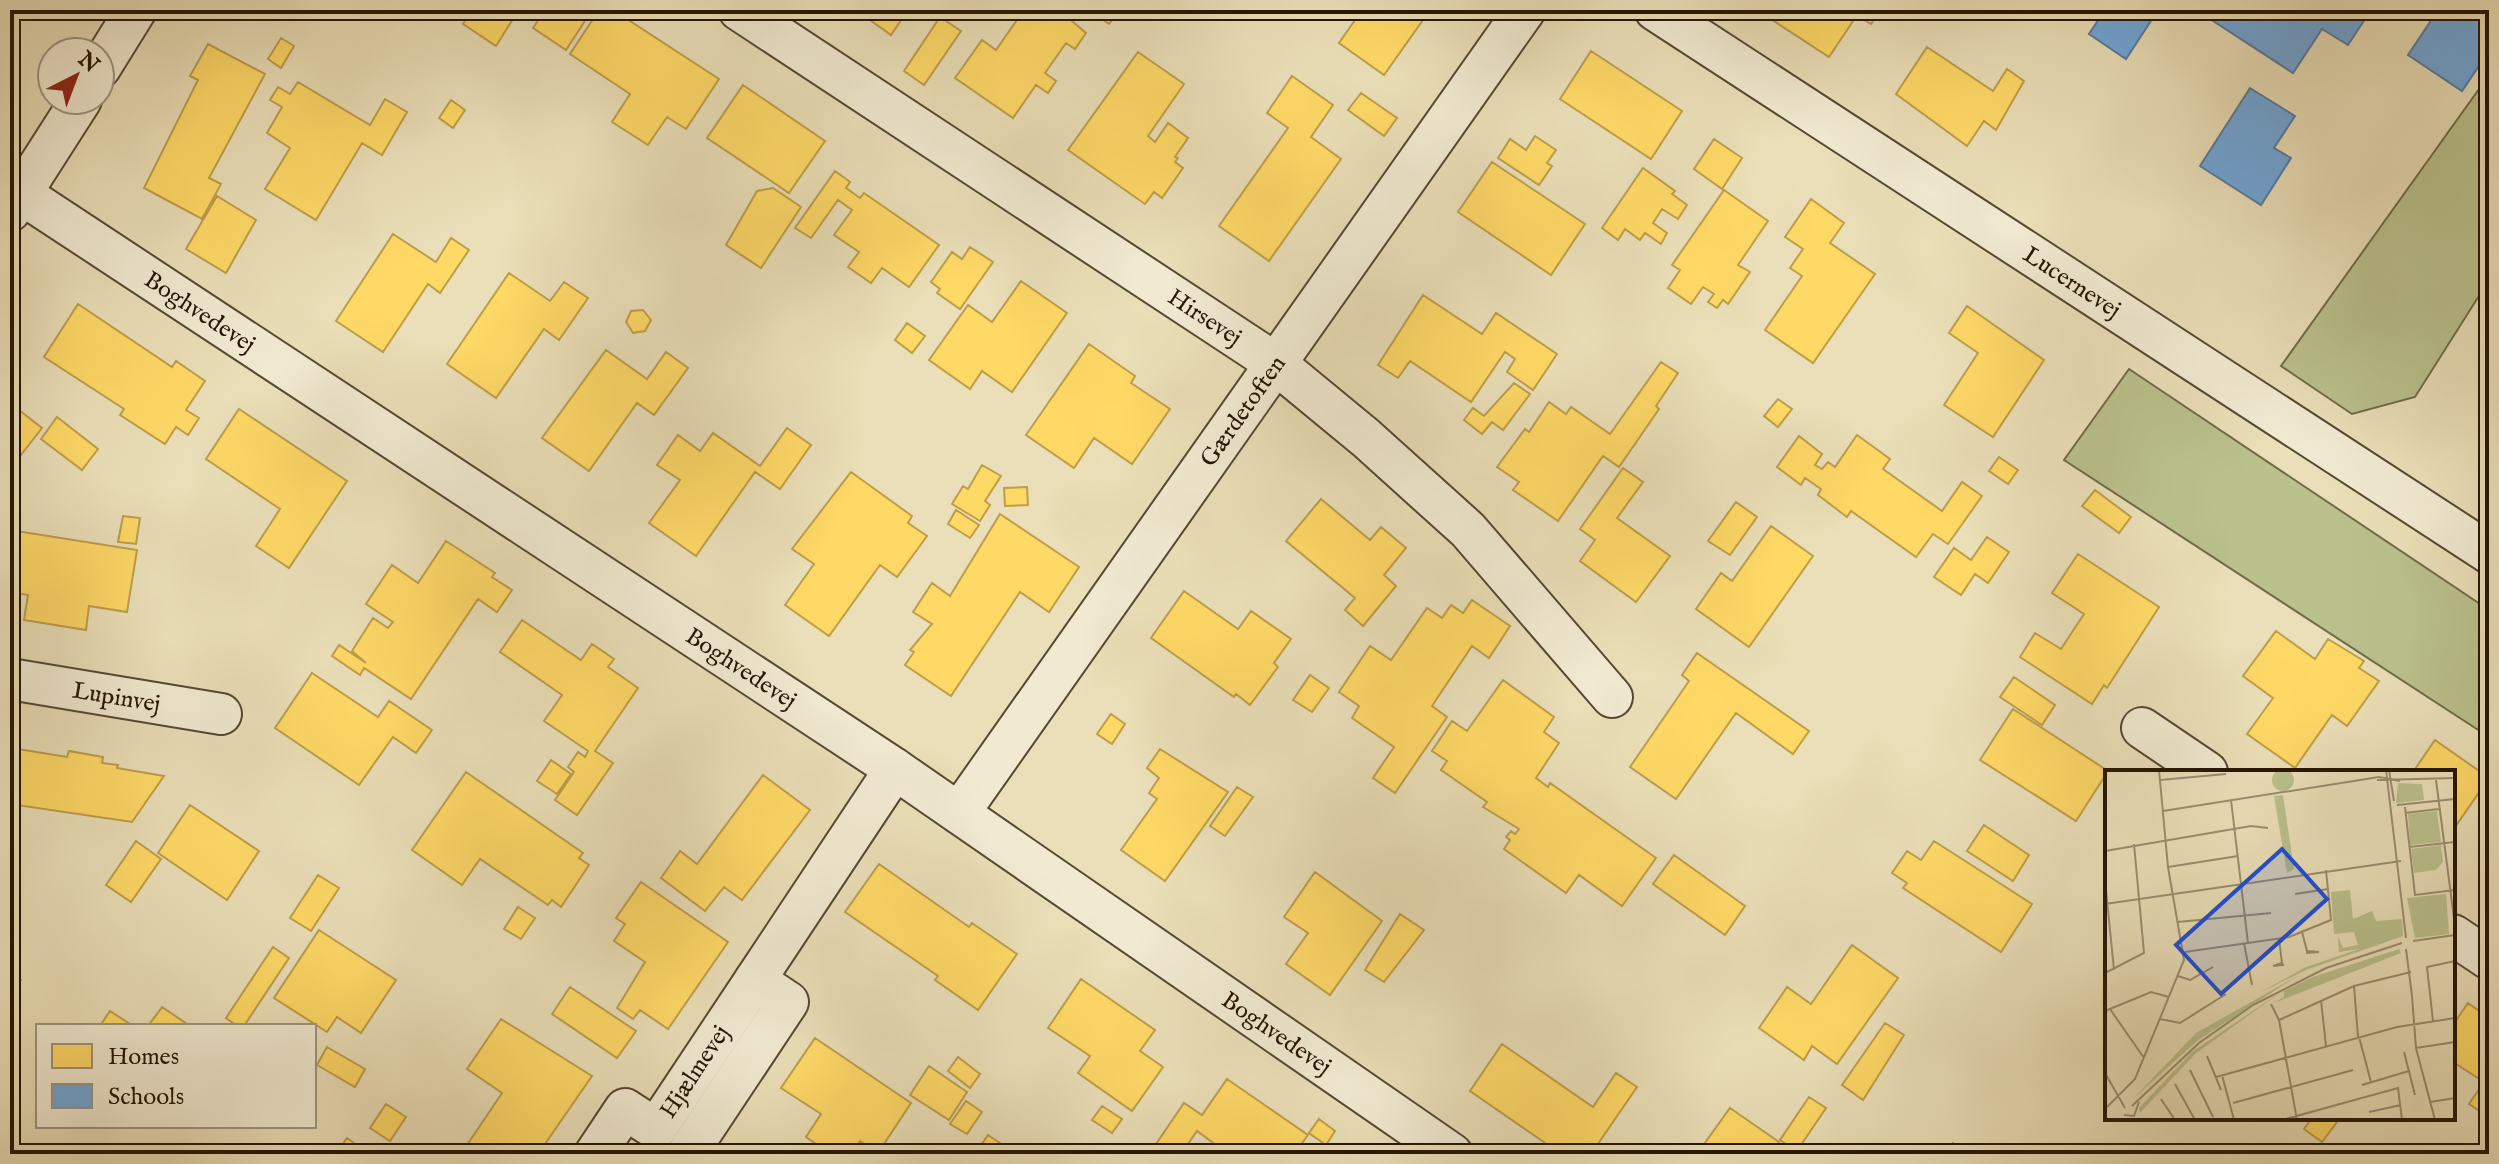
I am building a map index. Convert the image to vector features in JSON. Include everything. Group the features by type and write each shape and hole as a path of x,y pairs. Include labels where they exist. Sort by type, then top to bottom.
{"street":[{"path":"116,42 136,10"},
{"name":"Hirsevej","path":"739,10 1275,363 1366,438 1468,530 1612,697"},
{"name":"Gærdetoften","path":"959,813 1525,10"},
{"name":"Lucernevej","path":"1655,10 2489,553"},
{"path":"16,203 71,116"},
{"name":"Boghvedevej","path":"16,203 895,769 959,813 1399,1139 1452,1154"},
{"name":"Lupinvej","path":"10,679 221,714"},
{"path":"2142,728 2204,770"},
{"name":"Hjælmevej","path":"595,1154 625,1109 656,1129 895,769"},
{"path":"2455,936 2489,959"},
{"name":"Hjælmevej","path":"687,1154 788,1002 755,980"}],"green space":[{"path":"2489,75 2489,280 2415,397 2352,414 2281,366"},
{"path":"2129,369 2489,610 2489,737 2064,460"}],"building: Homes":[{"path":"472,10 526,10 521,18 516,14 496,46 463,24"},
{"path":"545,10 592,10 566,50 533,28"},
{"path":"599,10 613,10 719,79 686,129 667,117 648,145 612,122 630,94 570,54"},
{"path":"856,10 908,10 891,35"},
{"path":"1024,10 1059,10 1086,33 1075,49 1066,43 1045,73 1056,81 1048,93 1036,85 1013,118 955,78 982,40 996,50"},
{"path":"1089,10 1120,10 1109,24"},
{"path":"1362,10 1430,10 1384,75 1339,43"},
{"path":"1757,10 1880,10 1871,24 1857,15 1829,57"},
{"path":"940,17 961,31 924,85 904,71"},
{"path":"281,38 294,46 281,68 268,59"},
{"path":"208,44 265,74 209,178 221,184 202,219 144,188 198,80 190,76"},
{"path":"1927,47 1993,91 2007,69 2024,81 1996,130 1984,121 1967,146 1896,94"},
{"path":"1591,51 1682,111 1651,159 1560,99"},
{"path":"1138,52 1184,84 1148,136 1155,142 1168,123 1188,138 1175,157 1178,158 1175,162 1183,168 1162,198 1154,192 1145,204 1068,150"},
{"path":"1292,76 1333,105 1311,137 1341,159 1269,261 1219,226 1288,128 1267,113"},
{"path":"298,82 370,125 385,99 407,112 382,155 362,143 316,220 265,189 290,148 267,133 282,107 270,100 278,87 290,94"},
{"path":"743,85 825,141 789,193 707,138"},
{"path":"1361,93 1397,118 1384,136 1348,110"},
{"path":"451,100 465,110 453,128 439,118"},
{"path":"1535,136 1556,150 1547,163 1552,166 1539,185 1498,158 1510,139 1526,150"},
{"path":"1714,139 1742,158 1722,189 1694,169"},
{"path":"1492,162 1585,224 1551,275 1458,212"},
{"path":"1643,168 1675,191 1672,194 1687,205 1678,219 1662,209 1653,223 1667,233 1661,244 1645,233 1640,240 1625,229 1618,240 1602,228"},
{"path":"835,171 850,182 846,188 860,198 864,193 939,245 909,287 882,268 871,283 848,267 859,252 834,235 852,210 838,200 811,238 795,228"},
{"path":"773,188 801,207 761,268 726,245 757,191"},
{"path":"1724,190 1768,221 1738,265 1750,272 1728,304 1723,300 1717,308 1708,302 1714,294 1703,287 1691,304 1668,288 1680,270 1672,265"},
{"path":"217,196 256,220 226,273 186,249"},
{"path":"1811,199 1844,223 1830,243 1875,274 1813,363 1765,330 1802,276 1790,268 1803,249 1785,237"},
{"path":"393,234 436,262 451,238 469,250 440,293 428,284 383,352 336,321"},
{"path":"970,247 993,262 960,309 937,293 940,289 931,282 952,252 962,259"},
{"path":"509,273 550,301 564,282 588,298 559,340 544,329 496,398 447,364"},
{"path":"1021,281 1067,313 1012,392 982,371 970,389 929,360 968,305 992,322"},
{"path":"1423,295 1482,334 1496,313 1557,354 1533,390 1507,372 1515,359 1505,352 1471,402 1410,361 1398,378 1378,365"},
{"path":"78,304 172,367 176,361 205,381 186,410 199,418 188,435 176,427 165,444 120,415 124,409 44,357"},
{"path":"1967,306 2044,360 1993,437 1944,405 1978,353 1949,333"},
{"path":"643,310 651,320 645,331 633,333 626,322 631,311"},
{"path":"907,323 925,336 912,353 895,340"},
{"path":"1089,344 1135,376 1131,383 1170,409 1132,464 1094,438 1074,468 1026,435"},
{"path":"606,350 647,379 666,352 688,368 654,415 637,403 589,471 542,438"},
{"path":"1661,362 1678,373 1656,406 1659,409 1619,467 1603,456 1558,521 1513,490 1519,482 1497,467 1525,429 1529,432 1549,402 1566,414 1571,407 1610,434"},
{"path":"1514,383 1530,394 1503,430 1492,422 1482,434 1464,420 1473,408 1484,416"},
{"path":"1778,399 1792,409 1778,427 1764,416"},
{"path":"10,403 42,428 10,469"},
{"path":"239,409 347,481 289,568 256,546 280,509 206,459"},
{"path":"57,417 98,449 82,470 41,439"},
{"path":"787,428 811,445 780,489 755,472 696,556 649,523 680,480 657,465 678,435 700,451 713,433 760,466"},
{"path":"1857,435 1890,459 1883,469 1942,511 1962,482 1982,496 1948,544 1933,534 1916,557 1851,511 1847,517 1818,495 1821,489 1805,478 1801,485 1777,467 1799,436 1822,454 1815,465 1822,469 1828,462 1835,467"},
{"path":"1999,457 2018,470 2008,484 1989,471"},
{"path":"982,465 1001,476 985,501 990,505 980,521 952,504 963,486 968,489"},
{"path":"1623,468 1643,482 1617,518 1670,556 1636,602 1580,561 1595,540 1580,529"},
{"path":"851,472 912,516 908,523 927,536 897,577 880,565 829,636 785,605 814,564 792,549"},
{"path":"1027,487 1028,505 1005,506 1004,488"},
{"path":"2095,490 2131,517 2119,533 2082,506"},
{"path":"1321,499 1370,540 1381,527 1406,548 1384,575 1396,586 1363,626 1345,610 1355,598 1286,541"},
{"path":"1736,502 1757,517 1730,555 1708,541"},
{"path":"956,510 979,525 970,538 948,524"},
{"path":"1000,514 1079,567 1049,612 1020,592 951,696 905,665 914,652 910,650 932,624 913,612 932,583 950,596"},
{"path":"123,516 140,518 136,544 118,542"},
{"path":"1771,526 1813,556 1749,647 1696,609 1721,573 1732,581"},
{"path":"10,530 137,550 127,612 89,606 86,630 24,620 28,595 10,592"},
{"path":"1987,537 2009,552 1988,583 1975,574 1961,595 1934,577 1954,548 1971,560"},
{"path":"446,541 495,573 492,577 512,590 497,612 478,599 411,699 364,668 360,675 332,656 339,645 366,663 352,651 373,618 388,628 393,622 366,604 392,565 418,583"},
{"path":"2078,554 2159,607 2107,688 2104,685 2092,704 2020,657 2035,633 2061,649 2084,614 2052,593"},
{"path":"1184,591 1238,629 1251,611 1291,639 1274,663 1278,667 1250,705 1151,638"},
{"path":"1472,600 1510,626 1489,658 1472,646 1432,706 1447,717 1395,793 1373,778 1394,747 1352,718 1359,706 1339,692 1370,646 1391,660 1427,608 1442,618 1451,605 1463,613"},
{"path":"522,620 581,660 592,644 614,659 608,667 638,688 595,751 613,763 577,815 555,800 574,772 568,767 578,752 585,757 588,751 544,721 562,695 500,652"},
{"path":"2276,631 2315,659 2328,639 2364,661 2359,668 2379,681 2347,726 2332,715 2295,768 2247,734 2273,698 2243,676"},
{"path":"1697,653 1809,731 1793,754 1736,713 1676,799 1630,767 1689,681 1682,675"},
{"path":"312,673 378,717 389,701 432,730 416,753 393,737 359,785 275,728"},
{"path":"1310,675 1329,688 1312,712 1293,700"},
{"path":"2014,677 2055,705 2042,725 2000,697"},
{"path":"1503,680 1554,717 1544,732 1559,743 1536,778 1548,787 1550,783 1656,858 1622,906 1579,875 1566,893 1504,849 1510,840 1506,837 1511,831 1515,834 1519,829 1483,807 1487,802 1441,770 1447,761 1432,751 1452,721 1467,731"},
{"path":"2013,709 2106,770 2076,821 1980,760"},
{"path":"1111,714 1125,724 1112,744 1097,734"},
{"path":"2435,740 2489,778 2455,827 2455,770 2414,770"},
{"path":"18,749 67,757 69,751 103,757 102,763 118,765 117,768 164,776 132,822 10,804"},
{"path":"1160,749 1228,792 1165,881 1121,850 1157,799 1149,793 1159,778 1147,768"},
{"path":"551,760 571,774 557,794 537,781"},
{"path":"466,772 583,853 579,858 589,865 561,907 552,900 548,905 480,859 462,885 412,850"},
{"path":"763,775 810,810 742,900 724,887 705,911 661,878 680,851 697,864"},
{"path":"1237,787 1253,797 1225,836 1210,826"},
{"path":"190,805 259,851 227,900 158,853"},
{"path":"1984,825 2029,855 2013,881 1967,851"},
{"path":"136,841 161,859 131,902 106,885"},
{"path":"1934,841 2032,904 2001,952 1903,888 1907,883 1892,873 1907,851 1921,860"},
{"path":"1674,855 1745,906 1725,935 1653,884"},
{"path":"879,864 969,927 972,923 1017,954 978,1010 935,980 938,976 845,912"},
{"path":"1315,872 1382,921 1330,995 1286,964 1308,933 1284,917"},
{"path":"318,875 339,888 311,931 290,918"},
{"path":"641,882 728,942 668,1029 640,1010 633,1019 617,1008 645,962 614,941 625,924 616,918"},
{"path":"518,907 535,918 521,939 504,929"},
{"path":"1400,914 1424,930 1384,982 1365,970"},
{"path":"319,930 396,980 361,1033 337,1017 327,1032 274,998"},
{"path":"1852,945 1898,978 1837,1064 1812,1046 1804,1060 1759,1028 1787,987 1811,1004"},
{"path":"273,947 289,958 245,1024 234,1024 226,1018"},
{"path":"10,973 21,980 10,996"},
{"path":"1081,979 1155,1030 1140,1051 1163,1067 1132,1111 1078,1073 1090,1056 1048,1028"},
{"path":"570,987 636,1031 617,1058 552,1014"},
{"path":"2468,1003 2489,1018 2489,1117 2469,1104 2484,1082 2455,1063 2455,1022"},
{"path":"162,1007 187,1024 149,1024"},
{"path":"110,1011 130,1024 101,1024"},
{"path":"501,1019 592,1076 538,1154 461,1154 502,1093 467,1069"},
{"path":"1885,1023 1904,1035 1863,1100 1842,1085"},
{"path":"815,1038 911,1103 878,1153 860,1141 852,1154 831,1154 806,1137 821,1114 781,1088"},
{"path":"1502,1044 1593,1107 1616,1073 1637,1087 1591,1154 1561,1154 1470,1091"},
{"path":"327,1047 365,1069 355,1087 317,1065"},
{"path":"958,1057 980,1074 970,1088 948,1071"},
{"path":"929,1066 967,1092 949,1120 910,1095"},
{"path":"1227,1079 1308,1135 1294,1154 1228,1154 1197,1131 1181,1154 1170,1154 1156,1144 1184,1103 1202,1115"},
{"path":"1809,1097 1826,1108 1797,1151 1780,1140"},
{"path":"966,1101 982,1112 967,1134 950,1124"},
{"path":"386,1104 406,1117 390,1141 370,1128"},
{"path":"1102,1106 1122,1119 1112,1133 1092,1120"},
{"path":"1730,1108 1779,1142 1771,1154 1697,1154"},
{"path":"1319,1119 1335,1131 1326,1145 1309,1133"},
{"path":"2311,1120 2337,1122 2322,1142 2304,1129"},
{"path":"988,1135 1016,1154 975,1154"},
{"path":"347,1138 369,1154 337,1152"},
{"path":"1953,1143 1969,1154 1945,1154"}],"building: Schools":[{"path":"2105,10 2158,10 2126,59 2089,34"},
{"path":"2212,10 2371,10 2348,45 2322,29 2293,73 2207,17"},
{"path":"2438,10 2477,10 2489,18 2489,51 2462,91 2408,55"},
{"path":"2250,88 2295,116 2274,148 2291,158 2261,205 2200,166"}]}
